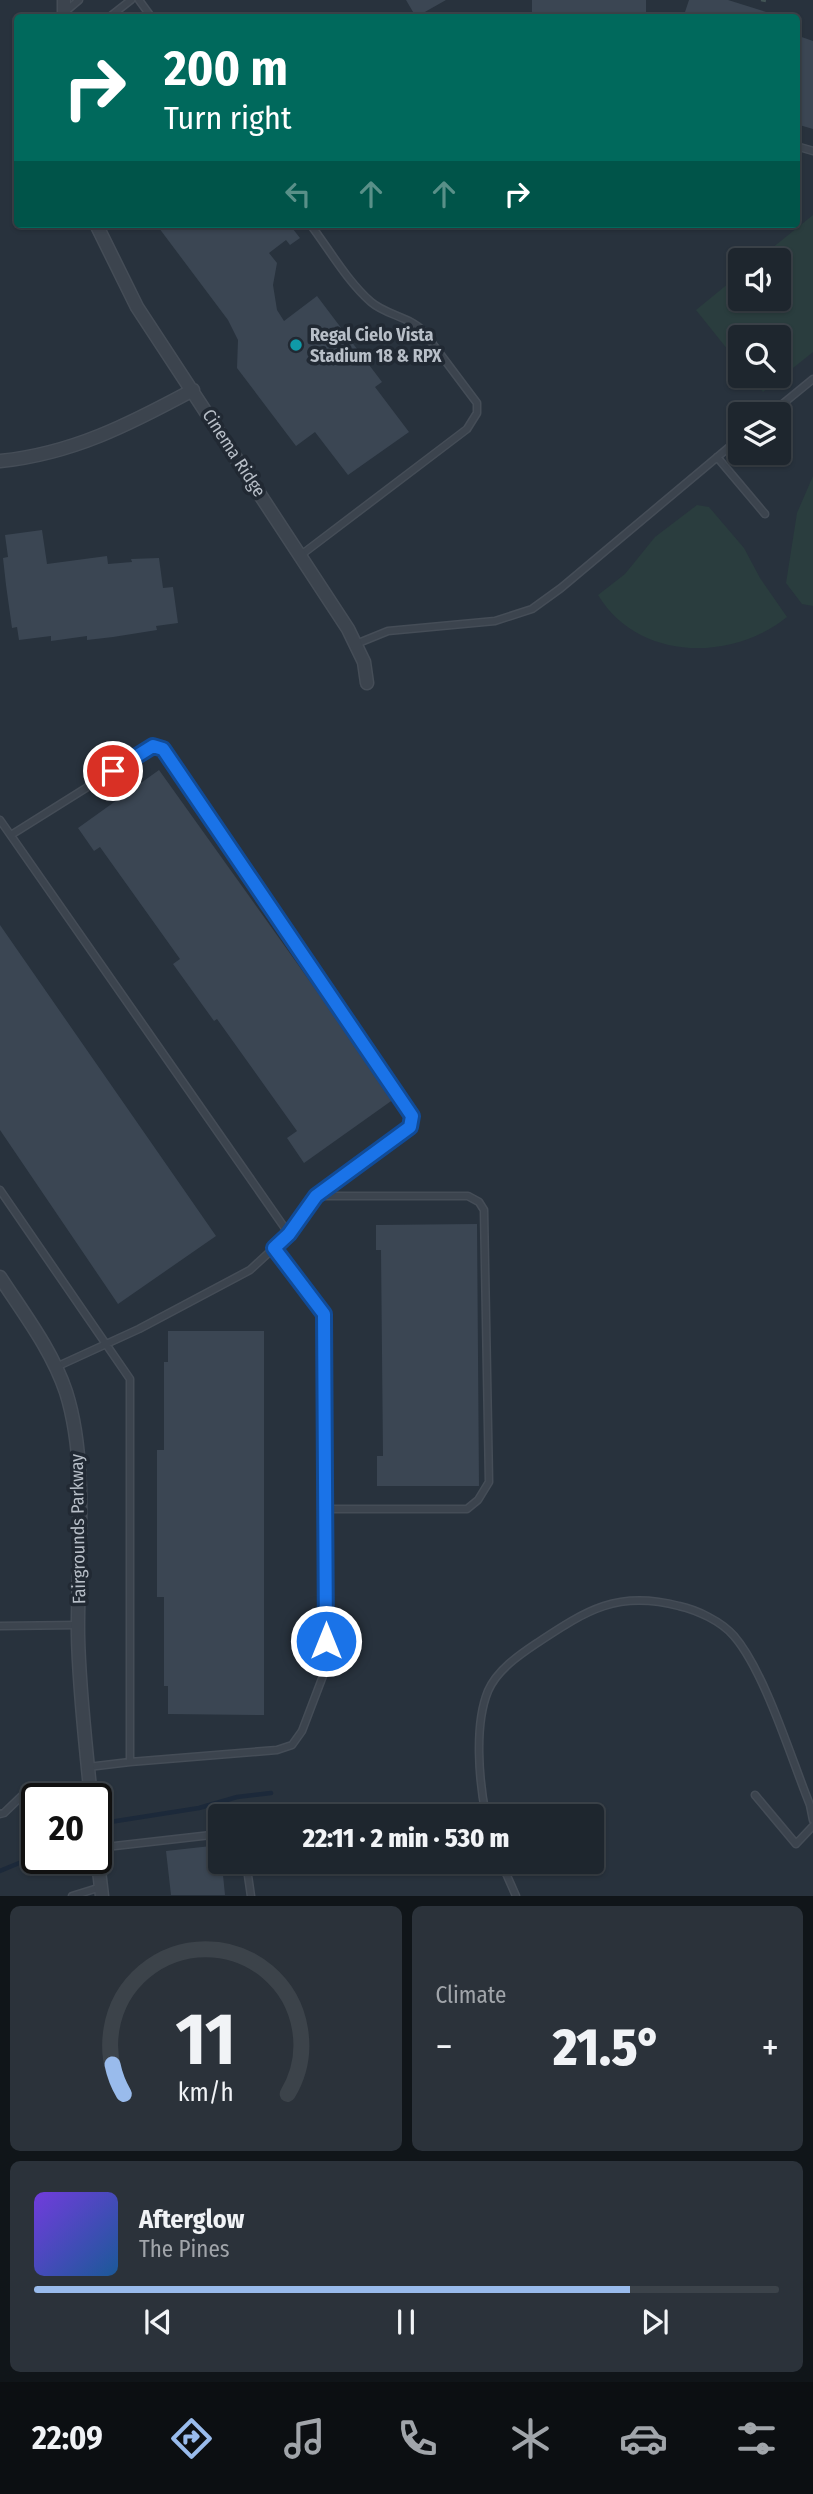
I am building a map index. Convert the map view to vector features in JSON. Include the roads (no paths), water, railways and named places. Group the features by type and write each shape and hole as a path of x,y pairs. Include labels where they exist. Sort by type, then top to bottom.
{"street":[{"name":"Cinema Ridge","path":"98,228 137,307 301,555 356,644 364,662 367,683"},
{"path":"0,461 57,452 83,444 111,433 193,390"},
{"name":"Fairgrounds Parkway","path":"0,1277 44,1343 56,1367 66,1392 77,1444 78,1625 90,1783"}],"lane":[{"path":"64,10 79,0"},
{"path":"113,14 131,0"},
{"path":"301,555 467,429 477,413 477,403 423,331 372,303 313,228"},
{"path":"785,402 813,379"},
{"path":"356,644 388,631 495,621 532,609 561,588 728,448"},
{"path":"717,457 765,514"},
{"path":"11,835 153,746 163,749 412,1116 410,1127 316,1196 289,1234 250,1270 105,1345 56,1367"},
{"path":"0,820 289,1234"},
{"path":"0,1189 130,1379 130,1762"},
{"path":"316,1196 468,1196 479,1202 484,1210 489,1482 478,1500 467,1509 327,1509"},
{"path":"88,1767 277,1750 292,1745 302,1731 326,1668 324,1314 274,1248"},
{"path":"483,1804 479,1784 483,1713 489,1689 511,1661 578,1616 615,1602 652,1599 696,1610 733,1635 756,1670 810,1804 813,1820"},
{"path":"0,1626 78,1625"},
{"path":"755,1795 796,1844 813,1826"},
{"path":"0,1814 21,1797"},
{"path":"112,1844 208,1835"},
{"path":"248,1874 251,1895"},
{"path":"506,1874 516,1895"},
{"path":"72,1895 101,1891"}],"waterway":[{"path":"112,1822 199,1808 237,1797 271,1793"},
{"path":"0,1871 21,1862"}],"place":[{"name":"Regal Cielo Vista Stadium 18 & RPX","path":"296,345"}]}
